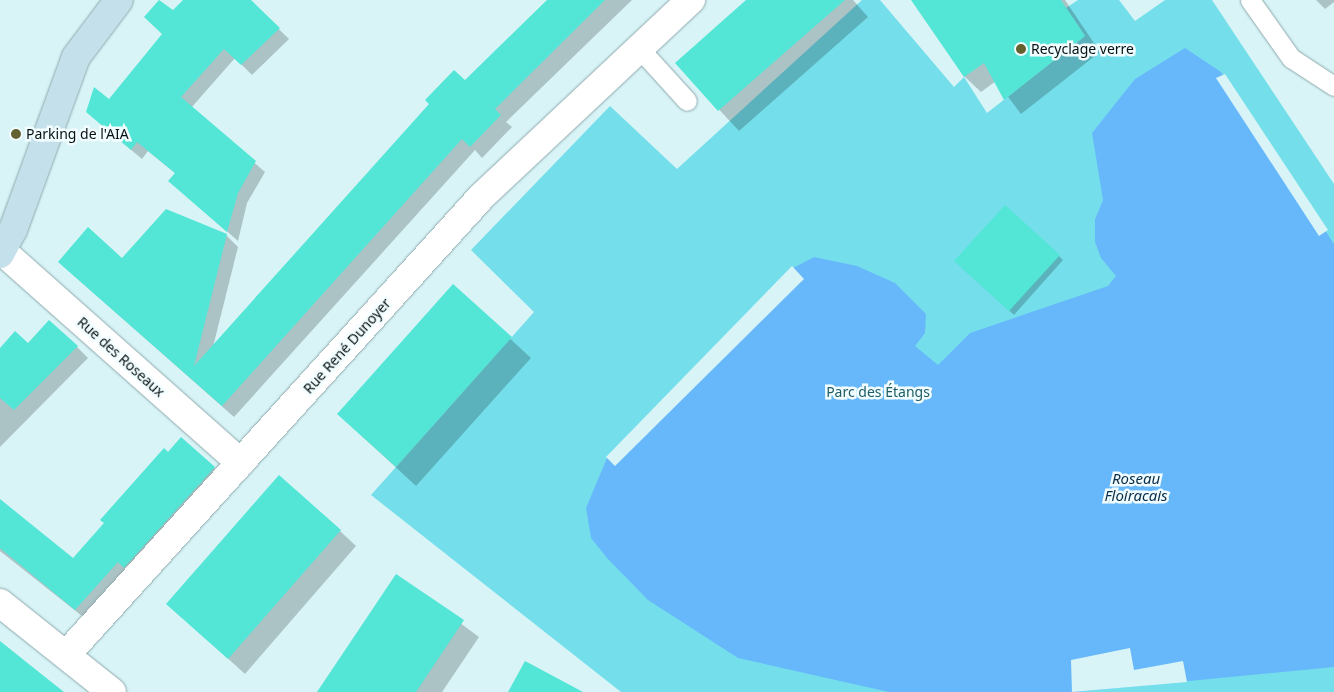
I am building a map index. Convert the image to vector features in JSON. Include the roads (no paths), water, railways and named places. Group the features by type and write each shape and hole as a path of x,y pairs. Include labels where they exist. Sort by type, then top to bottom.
{"street":[{"path":"1,252 76,57 120,0"},
{"name":"Rue René Dunoyer","path":"66,656 482,196 637,46 691,0"},
{"name":"Rue des Roseaux","path":"1,252 241,463"},
{"path":"0,603 112,692"}],"lane":[{"path":"1250,0 1291,58 1334,86"},
{"path":"637,46 687,101"}],"water":[{"name":"Roseau Floiracais","path":"1185,48 1221,72 1334,244 1334,667 1075,692 889,692 738,658 648,600 607,558 591,538 586,508 607,458 793,268 814,257 857,266 895,283 926,314 925,333 915,346 938,365 970,333 1108,286 1116,276 1101,258 1095,242 1095,219 1103,200 1092,133 1135,79"}],"place":[{"name":"Recyclage verre","path":"1021,49"},
{"name":"Parking de l'AIA","path":"16,134"}],"park label":[{"name":"Parc des Étangs","path":"878,392"}]}
